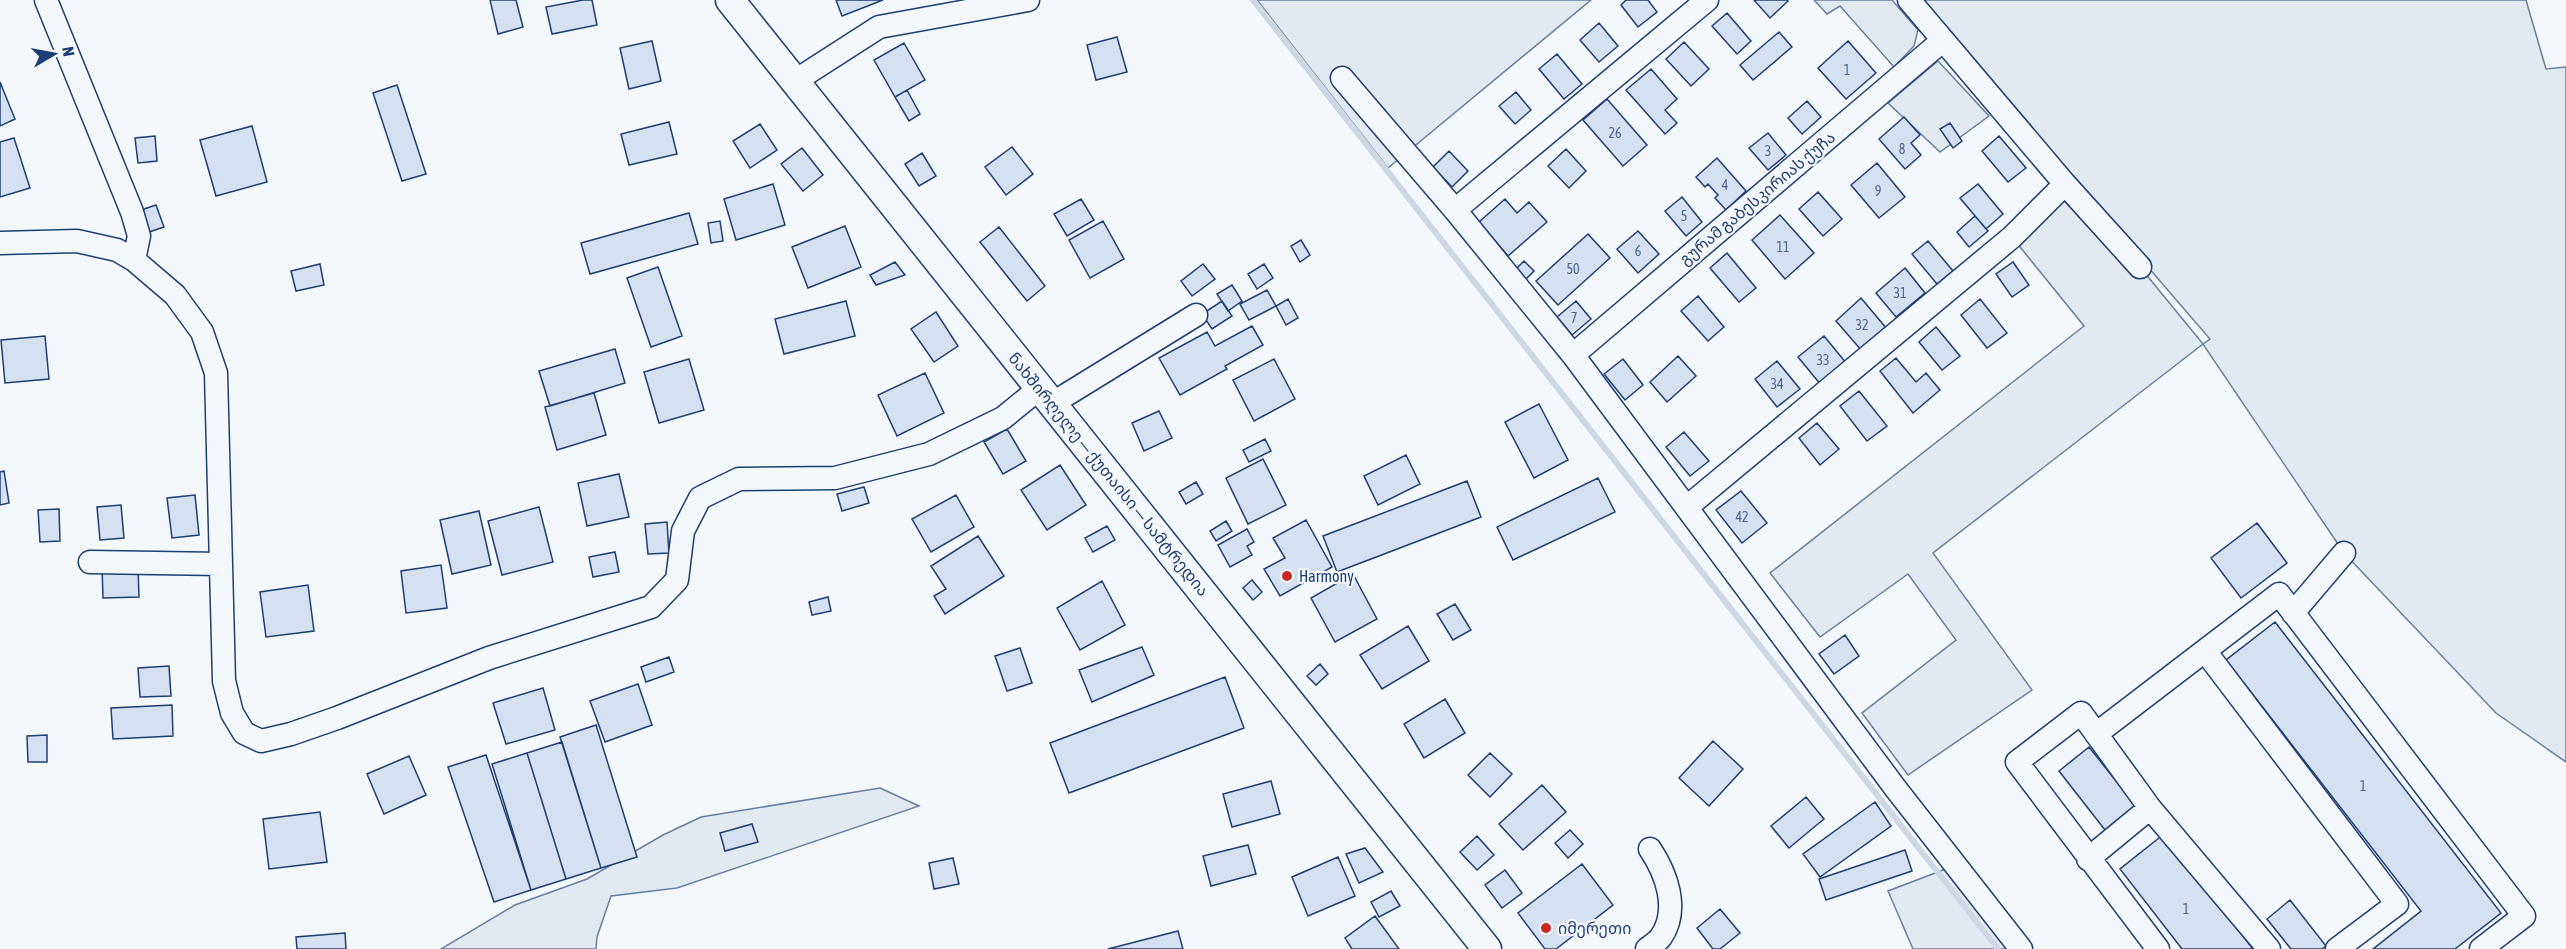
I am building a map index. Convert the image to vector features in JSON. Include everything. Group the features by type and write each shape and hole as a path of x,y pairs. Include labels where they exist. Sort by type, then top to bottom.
{"main road":[{"name":"ნახშირღელე — ქუთაისი — სამტრედია","path":"730,0 1487,949"}],"street":[{"path":"46,0 132,212 139,236 134,260"},
{"path":"795,81 879,27 1028,0"},
{"path":"1455,210 1707,0"},
{"path":"1909,0 2065,184 2140,267"},
{"name":"გურამ გაბესკირიას ქუჩა","path":"1573,355 1942,41"},
{"path":"1342,78 1455,210 1573,355 1896,789 2021,949"},
{"path":"1688,507 2012,237 2065,184"},
{"path":"0,243 77,241 117,250 134,260 175,295 202,332 216,374 224,681 232,713 244,733 261,741 291,734 337,718 489,658 651,607 676,580 684,531 700,498 739,479 835,478 929,454 1047,395 1196,315"},
{"path":"2293,613 2344,553"},
{"path":"90,562 221,564"},
{"path":"2096,734 2279,594 2524,916 2481,949"},
{"path":"2205,651 2397,904 2337,949"},
{"path":"2158,949 2017,762 2081,713 2150,808 2269,949"},
{"path":"2088,859 2150,808"},
{"path":"1647,949 1661,937 1668,918 1670,894 1663,868 1650,849"}],"shaded area":[{"path":"1257,0 1591,0 1388,168"},
{"path":"1814,0 1892,0 1918,30 1914,46 1894,67 1840,6 1827,14"},
{"path":"1918,0 2526,0 2546,69 2566,67 2566,762 2496,713 2344,553 2203,344 2210,339"},
{"path":"1938,61 1989,116 1940,152 1888,103"},
{"path":"2065,184 2140,267 2203,344 1933,553 2032,690 1908,775 1862,713 1956,640 1908,574 1820,637 1770,573 2084,326 2012,237"},
{"path":"880,788 919,806 677,888 611,896 597,937 596,949 441,949 515,905 587,879 663,835 701,817"},
{"path":"1951,867 2016,949 1913,949 1888,891"}],"building":[{"path":"490,0 516,0 523,27 498,34"},
{"path":"592,0 597,25 552,34 546,7"},
{"path":"836,0 883,0 842,16"},
{"path":"1626,0 1648,0 1657,12 1638,27 1621,5"},
{"path":"1754,0 1787,0 1788,1 1770,18"},
{"path":"1727,13 1751,41 1737,54 1712,26"},
{"path":"1599,23 1618,46 1599,62 1580,40"},
{"path":"1779,32 1792,47 1753,80 1740,65"},
{"path":"1117,37 1127,72 1096,80 1087,45"},
{"path":"652,41 661,81 629,89 620,48"},
{"path":"1848,41 1876,73 1846,99 1818,68"},
{"path":"1684,42 1709,69 1691,86 1666,59"},
{"path":"904,43 925,80 895,97 874,60"},
{"path":"1557,54 1582,84 1564,99 1539,69"},
{"path":"1651,69 1677,99 1665,110 1677,123 1665,134 1626,90"},
{"path":"0,82 15,119 0,126"},
{"path":"397,85 426,174 402,181 373,93"},
{"path":"907,90 920,114 909,121 895,97"},
{"path":"1516,92 1531,110 1515,124 1499,106"},
{"path":"1607,99 1647,145 1623,166 1583,120"},
{"path":"1807,101 1821,117 1802,134 1788,118"},
{"path":"1904,117 1920,135 1911,143 1921,155 1905,169 1879,139"},
{"path":"669,122 677,154 629,165 621,134"},
{"path":"1950,123 1962,141 1953,148 1940,129"},
{"path":"760,124 777,150 750,168 733,141"},
{"path":"252,126 267,182 216,196 200,140"},
{"path":"1768,133 1786,155 1768,170 1749,148"},
{"path":"155,136 157,161 138,163 135,138"},
{"path":"1999,136 2026,168 2008,182 1982,151"},
{"path":"14,138 30,188 0,197 0,142"},
{"path":"1012,147 1033,174 1006,195 985,167"},
{"path":"802,148 823,175 803,191 781,164"},
{"path":"1566,149 1586,171 1569,188 1548,166"},
{"path":"1449,151 1468,171 1452,187 1433,167"},
{"path":"922,153 936,176 919,186 905,164"},
{"path":"1717,158 1746,191 1726,210 1715,198 1718,195 1708,184 1705,187 1696,177"},
{"path":"1877,163 1905,197 1879,218 1851,185"},
{"path":"773,184 785,225 736,240 724,199"},
{"path":"1978,184 2003,214 1986,229 1960,198"},
{"path":"1818,192 1842,219 1823,236 1799,209"},
{"path":"1682,197 1702,222 1686,236 1665,211"},
{"path":"1081,199 1094,220 1067,236 1054,214"},
{"path":"1505,199 1517,213 1529,202 1547,222 1508,256 1479,222"},
{"path":"156,205 164,227 149,232 141,210"},
{"path":"689,213 698,244 590,274 581,243"},
{"path":"1780,215 1814,253 1785,279 1752,240"},
{"path":"1975,216 1988,231 1969,247 1957,232"},
{"path":"720,221 723,241 711,243 708,223"},
{"path":"1103,221 1124,259 1090,278 1069,240"},
{"path":"845,226 861,267 808,288 792,247"},
{"path":"999,227 1045,286 1027,301 980,242"},
{"path":"1638,231 1659,254 1638,273 1617,249"},
{"path":"1588,234 1610,258 1558,305 1536,281"},
{"path":"1301,240 1310,255 1300,262 1291,246"},
{"path":"1928,241 1953,271 1937,284 1912,254"},
{"path":"1727,253 1756,288 1739,302 1710,268"},
{"path":"1524,261 1534,271 1526,279 1516,269"},
{"path":"895,262 905,275 876,285 870,275"},
{"path":"2013,262 2029,285 2012,297 1996,274"},
{"path":"320,264 324,285 296,291 291,271"},
{"path":"1203,264 1215,279 1192,296 1181,281"},
{"path":"1264,264 1273,278 1257,289 1248,274"},
{"path":"658,267 682,336 651,347 627,278"},
{"path":"1905,268 1925,293 1896,317 1876,293"},
{"path":"1232,285 1242,301 1228,311 1217,294"},
{"path":"1267,290 1276,306 1249,320 1240,304"},
{"path":"1698,296 1724,327 1708,341 1681,311"},
{"path":"1861,298 1887,329 1862,351 1836,321"},
{"path":"1288,299 1298,318 1286,325 1276,306"},
{"path":"1980,299 2007,333 1987,348 1961,315"},
{"path":"846,301 855,336 784,354 775,319"},
{"path":"1222,301 1232,316 1212,329 1202,314"},
{"path":"1576,301 1591,319 1572,335 1557,317"},
{"path":"936,312 958,346 934,362 911,329"},
{"path":"1252,326 1263,345 1225,366 1227,369 1180,395 1159,358 1207,332 1215,346"},
{"path":"1936,327 1960,356 1942,370 1919,342"},
{"path":"45,336 49,379 5,383 1,340"},
{"path":"1824,336 1847,364 1821,385 1798,357"},
{"path":"615,349 625,383 550,406 539,371"},
{"path":"1678,356 1696,376 1667,402 1650,382"},
{"path":"1896,358 1916,382 1926,373 1940,390 1913,413 1880,371"},
{"path":"689,359 704,410 659,423 644,372"},
{"path":"1274,359 1295,399 1254,421 1233,380"},
{"path":"1623,359 1643,385 1625,400 1604,374"},
{"path":"1777,361 1800,389 1777,407 1755,379"},
{"path":"925,373 944,413 897,436 878,395"},
{"path":"1859,391 1887,426 1867,441 1840,406"},
{"path":"594,393 606,435 557,450 545,407"},
{"path":"1539,404 1568,460 1534,478 1505,422"},
{"path":"1159,411 1172,438 1144,451 1132,423"},
{"path":"1817,423 1839,449 1820,465 1799,438"},
{"path":"1007,429 1026,461 1003,474 984,442"},
{"path":"1684,432 1709,461 1690,476 1666,447"},
{"path":"1265,439 1271,451 1249,462 1243,450"},
{"path":"1406,455 1420,484 1378,505 1364,476"},
{"path":"1263,459 1286,505 1248,524 1226,478"},
{"path":"1060,465 1086,505 1047,530 1021,490"},
{"path":"4,471 9,503 0,505 0,472"},
{"path":"619,474 629,517 587,526 578,483"},
{"path":"1598,478 1615,512 1513,560 1497,527"},
{"path":"1467,481 1481,517 1337,572 1323,536"},
{"path":"1196,482 1203,494 1186,504 1179,492"},
{"path":"864,487 869,503 842,511 837,494"},
{"path":"1741,491 1767,523 1742,543 1716,510"},
{"path":"195,495 199,535 172,538 167,498"},
{"path":"956,495 974,527 931,552 912,519"},
{"path":"121,505 124,538 100,540 97,507"},
{"path":"539,507 553,562 502,575 488,521"},
{"path":"59,509 60,541 40,542 38,510"},
{"path":"479,511 491,565 452,574 440,520"},
{"path":"1306,520 1332,567 1280,596 1264,569 1285,558 1273,538"},
{"path":"1226,521 1232,531 1216,541 1210,531"},
{"path":"667,522 669,553 648,554 645,524"},
{"path":"2257,523 2287,563 2241,598 2211,558"},
{"path":"1107,526 1115,540 1093,552 1085,538"},
{"path":"1247,529 1254,542 1247,546 1252,555 1230,567 1218,545"},
{"path":"978,536 1004,576 945,614 934,596 946,589 931,566"},
{"path":"615,552 619,572 593,577 589,557"},
{"path":"441,565 447,608 406,613 401,571"},
{"path":"138,566 139,597 103,598 102,568"},
{"path":"1353,574 1377,619 1335,642 1311,598"},
{"path":"1252,580 1262,592 1253,600 1243,588"},
{"path":"1102,581 1125,625 1080,650 1057,608"},
{"path":"308,585 314,631 266,637 260,592"},
{"path":"828,597 831,611 812,615 809,602"},
{"path":"1455,604 1471,630 1453,640 1437,614"},
{"path":"2275,622 2501,913 2455,949 2373,949 2421,911 2226,660"},
{"path":"1408,626 1429,661 1382,689 1360,655"},
{"path":"1845,635 1859,656 1834,674 1819,654"},
{"path":"1142,647 1154,675 1092,702 1079,670"},
{"path":"1020,648 1032,683 1007,691 995,656"},
{"path":"669,657 674,672 646,682 641,667"},
{"path":"1320,664 1328,674 1316,685 1307,676"},
{"path":"169,666 171,696 140,697 138,668"},
{"path":"1225,677 1244,728 1069,793 1050,743"},
{"path":"638,684 652,725 605,742 590,701"},
{"path":"543,688 555,730 506,744 493,703"},
{"path":"1445,699 1465,733 1424,758 1404,724"},
{"path":"172,705 173,736 113,739 111,708"},
{"path":"596,725 637,857 601,868 560,737"},
{"path":"47,735 47,762 28,762 27,736"},
{"path":"1713,741 1743,769 1709,806 1679,778"},
{"path":"562,742 601,868 566,879 527,753"},
{"path":"2089,747 2136,806 2105,830 2059,771"},
{"path":"527,753 566,879 531,890 492,764"},
{"path":"1490,753 1512,774 1490,797 1468,775"},
{"path":"486,755 531,890 494,902 448,767"},
{"path":"409,756 426,795 384,814 367,774"},
{"path":"1271,781 1280,814 1232,827 1223,794"},
{"path":"1542,785 1566,812 1523,850 1499,824"},
{"path":"1806,797 1824,819 1789,848 1771,826"},
{"path":"1875,802 1891,826 1820,877 1803,854"},
{"path":"320,812 327,862 269,869 263,819"},
{"path":"752,824 758,842 725,851 720,833"},
{"path":"1570,830 1583,844 1568,858 1555,843"},
{"path":"2164,834 2253,949 2182,949 2120,869"},
{"path":"1477,836 1494,855 1477,870 1460,852"},
{"path":"1248,845 1256,874 1211,886 1203,856"},
{"path":"1365,848 1383,872 1359,883 1346,854"},
{"path":"1905,850 1912,871 1826,900 1819,879"},
{"path":"1338,857 1355,896 1308,916 1292,877"},
{"path":"953,858 959,884 934,889 929,863"},
{"path":"1582,864 1613,905 1556,949 1545,949 1518,913"},
{"path":"1505,870 1522,893 1502,908 1485,885"},
{"path":"1391,891 1400,906 1379,917 1371,902"},
{"path":"2290,900 2326,946 2322,949 2291,949 2267,919"},
{"path":"1720,909 1740,933 1720,949 1713,949 1697,928"},
{"path":"1375,916 1399,949 1352,949 1345,938"},
{"path":"1178,931 1183,949 1108,949"},
{"path":"345,933 346,949 297,949 296,937"}],"waterway":[{"path":"1253,0 1998,949"}],"place":[{"name":"Harmony","path":"1287,576"},
{"name":"იმერეთი","path":"1546,928"}]}
